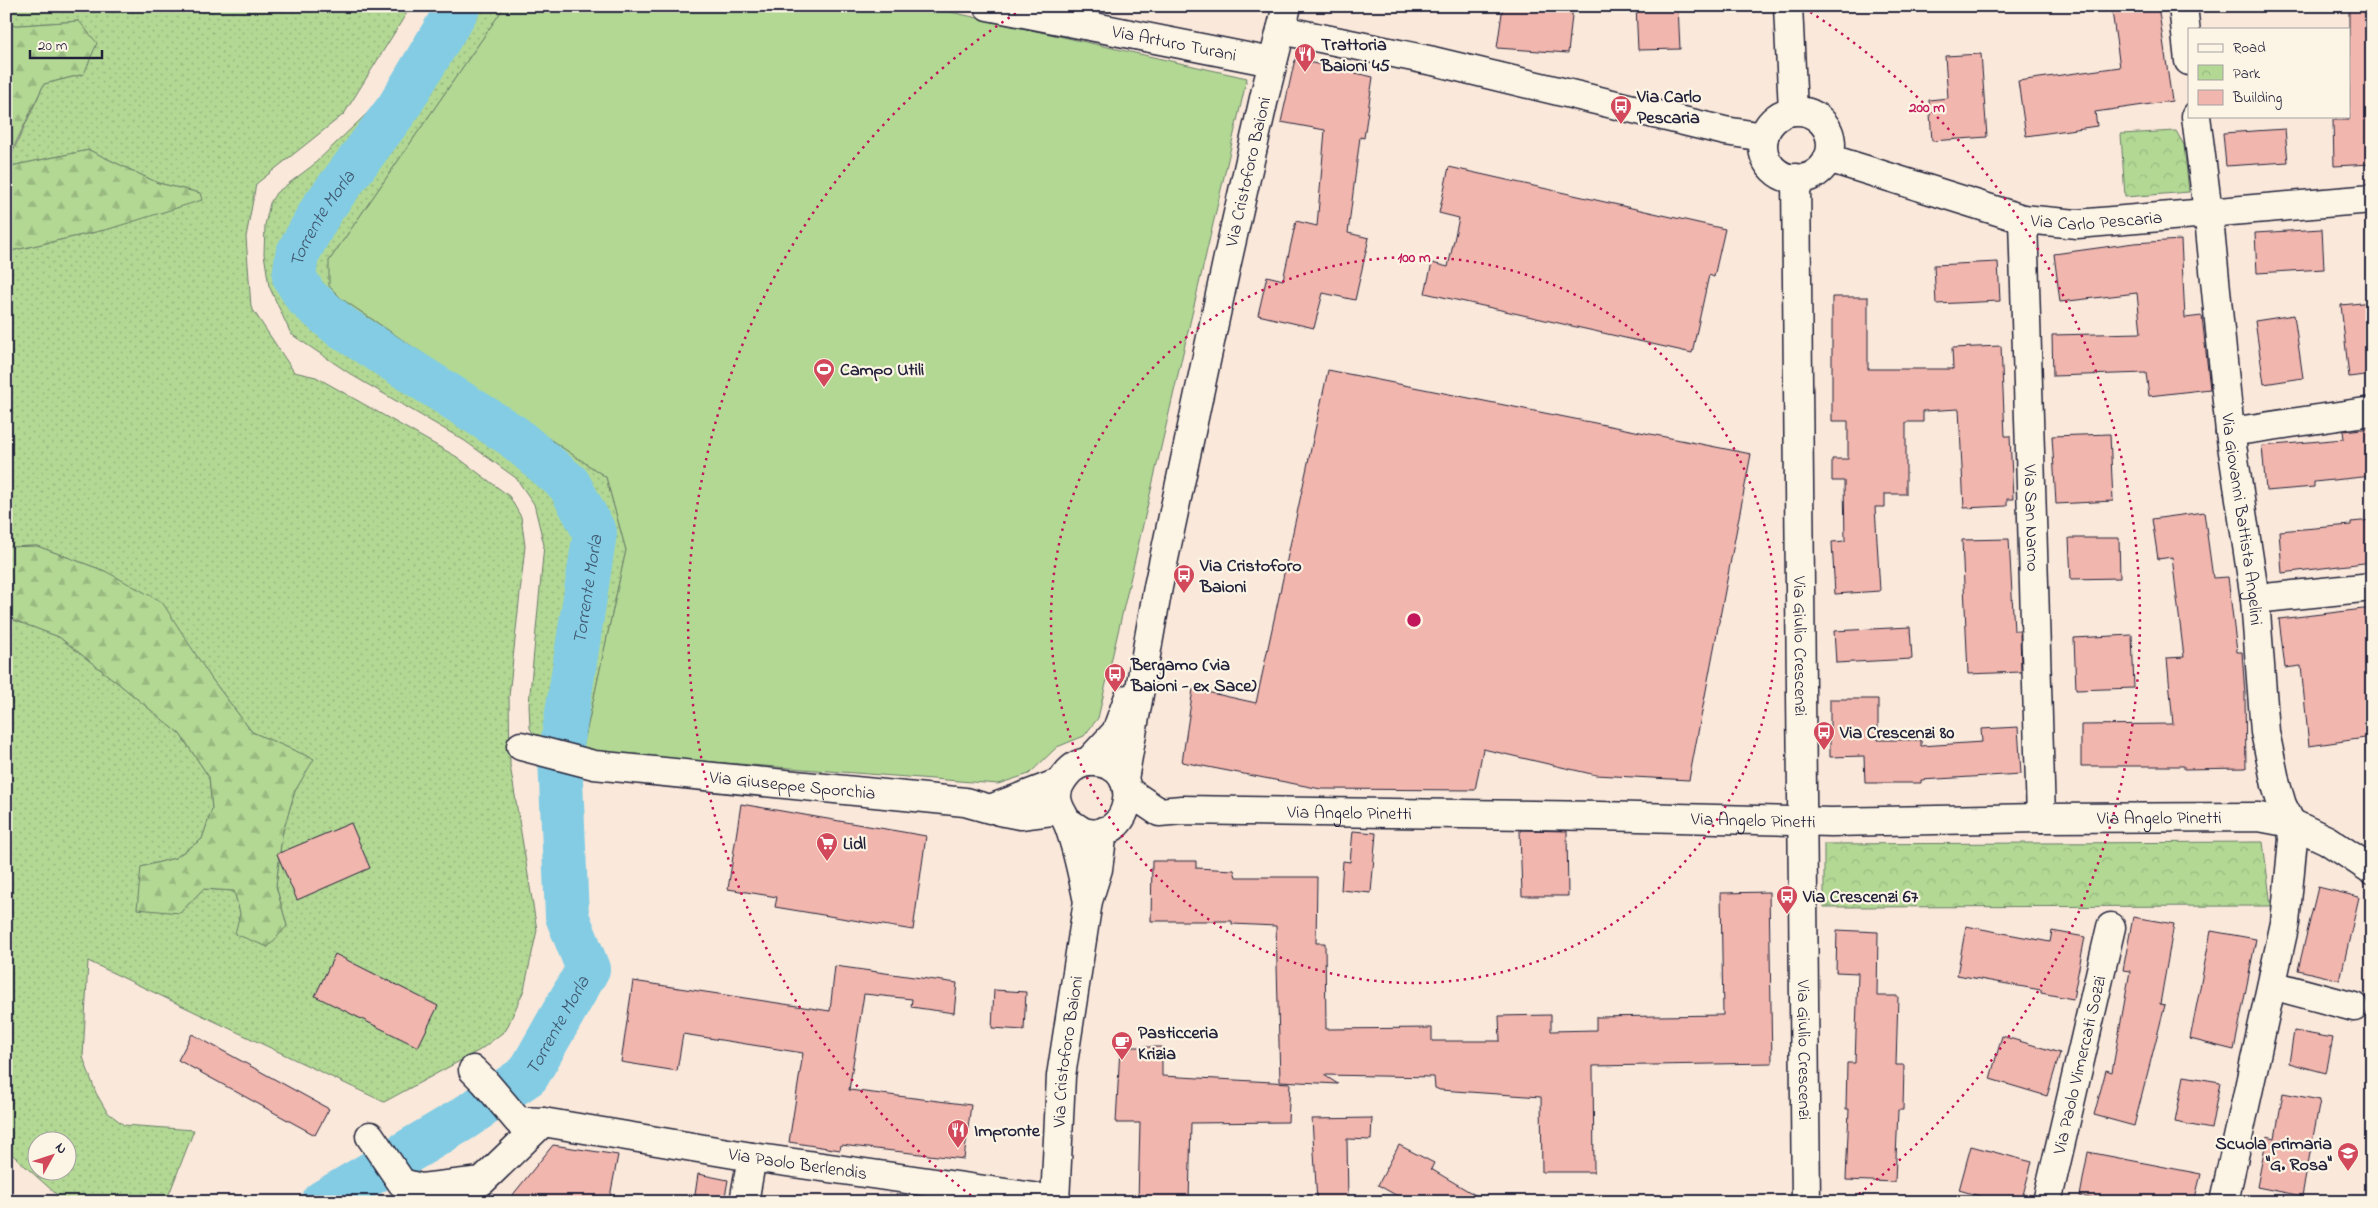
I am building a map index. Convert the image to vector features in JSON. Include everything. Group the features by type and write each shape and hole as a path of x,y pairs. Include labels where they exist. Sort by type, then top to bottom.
{"street":[{"name":"Via Arturo Turani","path":"988,6 1272,62"},
{"path":"1788,6 1793,111"},
{"path":"2183,6 2188,52"},
{"name":"Via Cristoforo Baioni","path":"1055,1201 1060,1076 1088,901 1098,869 1103,832 1118,822 1127,808 1126,785 1150,631 1227,262 1272,62 1284,18"},
{"path":"1284,18 1433,62 1725,131 1764,137"},
{"path":"1793,111 1808,113 1823,122 1830,139 1828,158 1819,171 1803,178 1779,174 1767,162 1762,144 1770,123 1780,115 1793,111"},
{"name":"Via Giovanni Battista Angelini","path":"2196,119 2230,432 2254,600 2265,732 2278,792 2291,823"},
{"name":"Via Carlo Pescaria","path":"1828,158 2023,219 2077,224 2372,199"},
{"name":"Via Giulio Crescenzi","path":"1796,178 1804,821 1806,1202"},
{"name":"Via San Narno","path":"2023,219 2041,818"},
{"path":"2230,432 2372,410"},
{"path":"2254,600 2372,587"},
{"name":"Via Cristoforo Baioni","path":"1088,901 1081,866 1057,796 1060,782 1072,768 1088,762 1116,732 1150,631"},
{"name":"Via Giuseppe Sporchia","path":"529,748 594,766 965,802 1020,815 1064,816"},
{"path":"1088,762 1102,762 1115,769 1126,785"},
{"path":"990,809 1060,782"},
{"name":"Via Angelo Pinetti","path":"1126,785 1159,812 1182,810 1554,815 1804,821 2259,817 2291,823 2327,840 2369,864"},
{"path":"1064,816 1085,832 1103,832"},
{"path":"2224,1202 2285,924 2293,839 2291,823"},
{"name":"Via Paolo Vimercati Sozzi","path":"2047,1202 2111,927"},
{"path":"2272,986 2354,1006"},
{"name":"Via Paolo Berlendis","path":"479,1075 518,1121 543,1122 752,1157 1055,1201"},
{"path":"373,1141 402,1183 421,1188 482,1181 543,1122"},
{"path":"744,1202 752,1157"}],"green space":[{"path":"6,6 411,6 344,114 256,184 246,237 251,307 294,372 316,377 457,457 509,496 521,517 525,546 509,696 510,765 537,930 524,990 506,1030 480,1050 384,1102 88,961 83,1057 96,1093 107,1112 124,1125 194,1130 166,1202 65,1202 41,1180 78,1180 78,1130 28,1130 28,1169 6,1149 6,617 59,637 119,684 180,734 209,777 212,809 202,839 175,858 141,867 180,913 203,889 234,891 240,913 287,926 276,886 282,835 295,791 313,759 252,732 211,678 105,571 37,546 6,547 6,252 109,229 200,193 158,183 89,150 6,167 44,84 84,74 79,21 6,26"},
{"path":"442,6 505,6 329,261 342,299 606,477 626,550 582,752 538,743 530,728 529,704 544,545 534,504 516,478 465,441 355,377 291,334 269,286 264,254 265,225 270,203 276,193 312,166 380,101"},
{"name":"Campo Utili","path":"505,6 924,6 1247,78 1098,718 1084,736 1057,747 1029,774 998,784 582,752 626,550 606,477 342,299 329,286 329,261"},
{"path":"79,21 97,43 84,74 44,84 6,163 6,26"},
{"path":"2176,131 2184,145 2189,192 2125,197 2121,134"},
{"path":"89,150 158,183 200,193 202,200 109,229 6,252 6,167"},
{"path":"37,546 105,571 162,602 211,678 252,732 314,759 295,791 282,835 276,886 287,926 268,947 235,934 240,913 234,891 203,889 180,913 137,909 141,867 175,858 202,839 212,809 209,777 180,734 119,684 59,637 6,617 6,547"},
{"path":"2263,842 2271,906 1824,907 1824,844"}],"building":[{"path":"1503,6 1573,6 1568,53 1497,48"},
{"path":"1636,6 1678,6 1680,49 1638,50"},
{"path":"2158,6 2172,101 2095,112 2097,126 2026,136 2018,81 2120,67 2112,11"},
{"path":"2349,6 2366,6 2372,65 2372,164 2334,166 2333,120 2349,120 2350,118"},
{"path":"1981,54 1987,137 1932,141 1929,100 1948,98 1945,56"},
{"path":"1295,59 1373,77 1364,138 1360,137 1348,233 1369,238 1355,300 1323,293 1314,328 1258,315 1267,276 1283,280 1296,221 1317,226 1325,130 1281,122"},
{"path":"2285,129 2288,162 2226,166 2223,133"},
{"path":"1449,167 1725,229 1714,277 1709,275 1692,353 1425,293 1432,263 1448,267 1459,218 1439,213"},
{"path":"2322,229 2324,269 2257,273 2255,233"},
{"path":"2181,240 2185,318 2202,316 2210,389 2149,396 2146,373 2053,376 2052,335 2141,333 2137,293 2060,302 2054,254 2134,243"},
{"path":"1998,262 2000,301 1936,304 1934,265"},
{"path":"1832,297 1868,297 1868,369 1953,369 1952,348 2001,346 2005,436 2010,436 2013,499 2007,499 2007,506 1964,508 1959,409 1923,411 1923,422 1906,422 1906,494 1885,494 1885,507 1875,507 1880,591 1835,594 1832,542 1845,541 1844,481 1832,481 1832,459 1848,459 1848,421 1832,421"},
{"path":"2372,302 2372,374 2349,377 2341,305"},
{"path":"2294,315 2303,378 2264,384 2255,321"},
{"path":"1328,370 1751,454 1689,780 1596,775 1483,749 1475,790 1321,789 1182,762 1193,689 1256,703"},
{"path":"2372,428 2372,476 2314,482 2314,487 2266,491 2262,446 2344,439 2343,431"},
{"path":"2110,434 2113,501 2056,504 2052,436"},
{"path":"2204,512 2213,578 2228,577 2237,652 2242,652 2245,694 2246,768 2184,769 2184,766 2081,766 2081,725 2173,724 2167,658 2184,657 2172,557 2158,559 2152,519"},
{"path":"2372,520 2372,562 2282,573 2279,531 2351,525 2351,522"},
{"path":"2069,538 2119,538 2120,578 2071,579"},
{"path":"2009,539 2014,631 2020,631 2021,672 1968,674 1962,540"},
{"path":"2372,608 2372,737 2309,746 2301,666 2285,668 2279,619"},
{"path":"1910,627 1912,659 1836,663 1834,631"},
{"path":"2132,635 2134,688 2076,690 2074,638"},
{"path":"1830,699 1878,699 1878,740 1921,740 1921,746 1982,742 1981,729 2018,727 2021,774 1921,780 1921,783 1865,783 1864,756 1830,757"},
{"name":"Lidl","path":"741,804 926,836 913,930 775,907 777,897 728,889"},
{"path":"351,823 370,868 297,900 277,854"},
{"path":"1520,830 1567,831 1568,896 1522,896"},
{"path":"1353,831 1376,833 1371,893 1341,890 1343,861 1350,862"},
{"path":"1152,861 1196,861 1196,868 1234,870 1236,877 1317,877 1316,943 1325,943 1326,1029 1432,1028 1432,1041 1500,1041 1499,1016 1551,1015 1551,1031 1596,1030 1596,1017 1723,1015 1721,893 1769,892 1772,1063 1593,1066 1594,1172 1542,1172 1541,1097 1440,1090 1435,1088 1434,1077 1324,1075 1338,1084 1280,1081 1276,926 1232,924 1232,921 1151,921"},
{"path":"2318,887 2359,897 2340,980 2298,970"},
{"path":"2133,917 2174,924 2160,1004 2165,1005 2134,1126 2094,1115 2106,1070 2112,1072 2130,971 2123,970"},
{"path":"1966,926 2050,942 2052,931 2085,937 2073,999 2041,993 2041,990 1957,975"},
{"path":"1837,930 1878,932 1877,996 1898,996 1896,1065 1904,1065 1903,1110 1898,1110 1895,1182 1846,1180 1849,1109 1846,1109 1847,1063 1855,1063 1858,973 1836,972"},
{"path":"2211,931 2256,939 2234,1050 2190,1039"},
{"path":"335,954 438,1006 418,1047 315,996"},
{"path":"835,966 957,983 954,1013 911,1007 912,999 864,994 849,1090 971,1105 964,1159 841,1145 840,1150 789,1142 803,1053 683,1034 677,1071 621,1062 633,981 830,1011"},
{"path":"994,990 1026,992 1024,1030 992,1028"},
{"path":"2294,1031 2333,1038 2326,1073 2289,1063"},
{"path":"192,1034 329,1109 315,1135 178,1060"},
{"path":"2002,1036 2060,1053 2047,1096 1990,1079"},
{"path":"1120,1047 1162,1047 1162,1076 1290,1083 1288,1122 1191,1123 1189,1202 1138,1202 1140,1123 1116,1123"},
{"path":"2184,1076 2220,1082 2211,1129 2175,1122"},
{"path":"2283,1093 2320,1100 2302,1196 2257,1187 2267,1136 2275,1138"},
{"path":"1372,1118 1371,1140 1347,1139 1348,1202 1317,1202 1312,1119"},
{"path":"553,1145 618,1155 609,1202 507,1202"},
{"path":"1399,1145 1434,1163 1431,1169 1487,1202 1408,1202 1378,1185"},
{"path":"1971,1146 2032,1162 2021,1202 2000,1202 1959,1190"},
{"path":"2088,1152 2201,1174 2194,1202 2110,1202 2080,1196"},
{"path":"698,1174 728,1180 724,1202 694,1202"}],"waterway":[{"name":"Torrente Morla","path":"323,1202 463,1119 528,1075 588,969 567,916 560,758 595,533 569,484 513,436 340,326 306,297 294,277 297,255 322,209 398,108 459,6"}],"place":[{"name":"Trattoria Baioni 45","path":"1305,73"},
{"name":"Via Carlo Pescaria","path":"1621,125"},
{"name":"Campo Utili","path":"824,388"},
{"name":"Via Cristoforo Baioni","path":"1184,594"},
{"name":"Bergamo (via Baioni - ex Sace)","path":"1115,693"},
{"name":"Via Crescenzi 80","path":"1824,751"},
{"name":"Lidl","path":"827,862"},
{"name":"Via Crescenzi 67","path":"1787,915"},
{"name":"Pasticceria Krizia","path":"1122,1061"},
{"name":"Impronte","path":"958,1149"},
{"name":"Scuola primaria \"G. Rosa\"","path":"2348,1172"}]}
